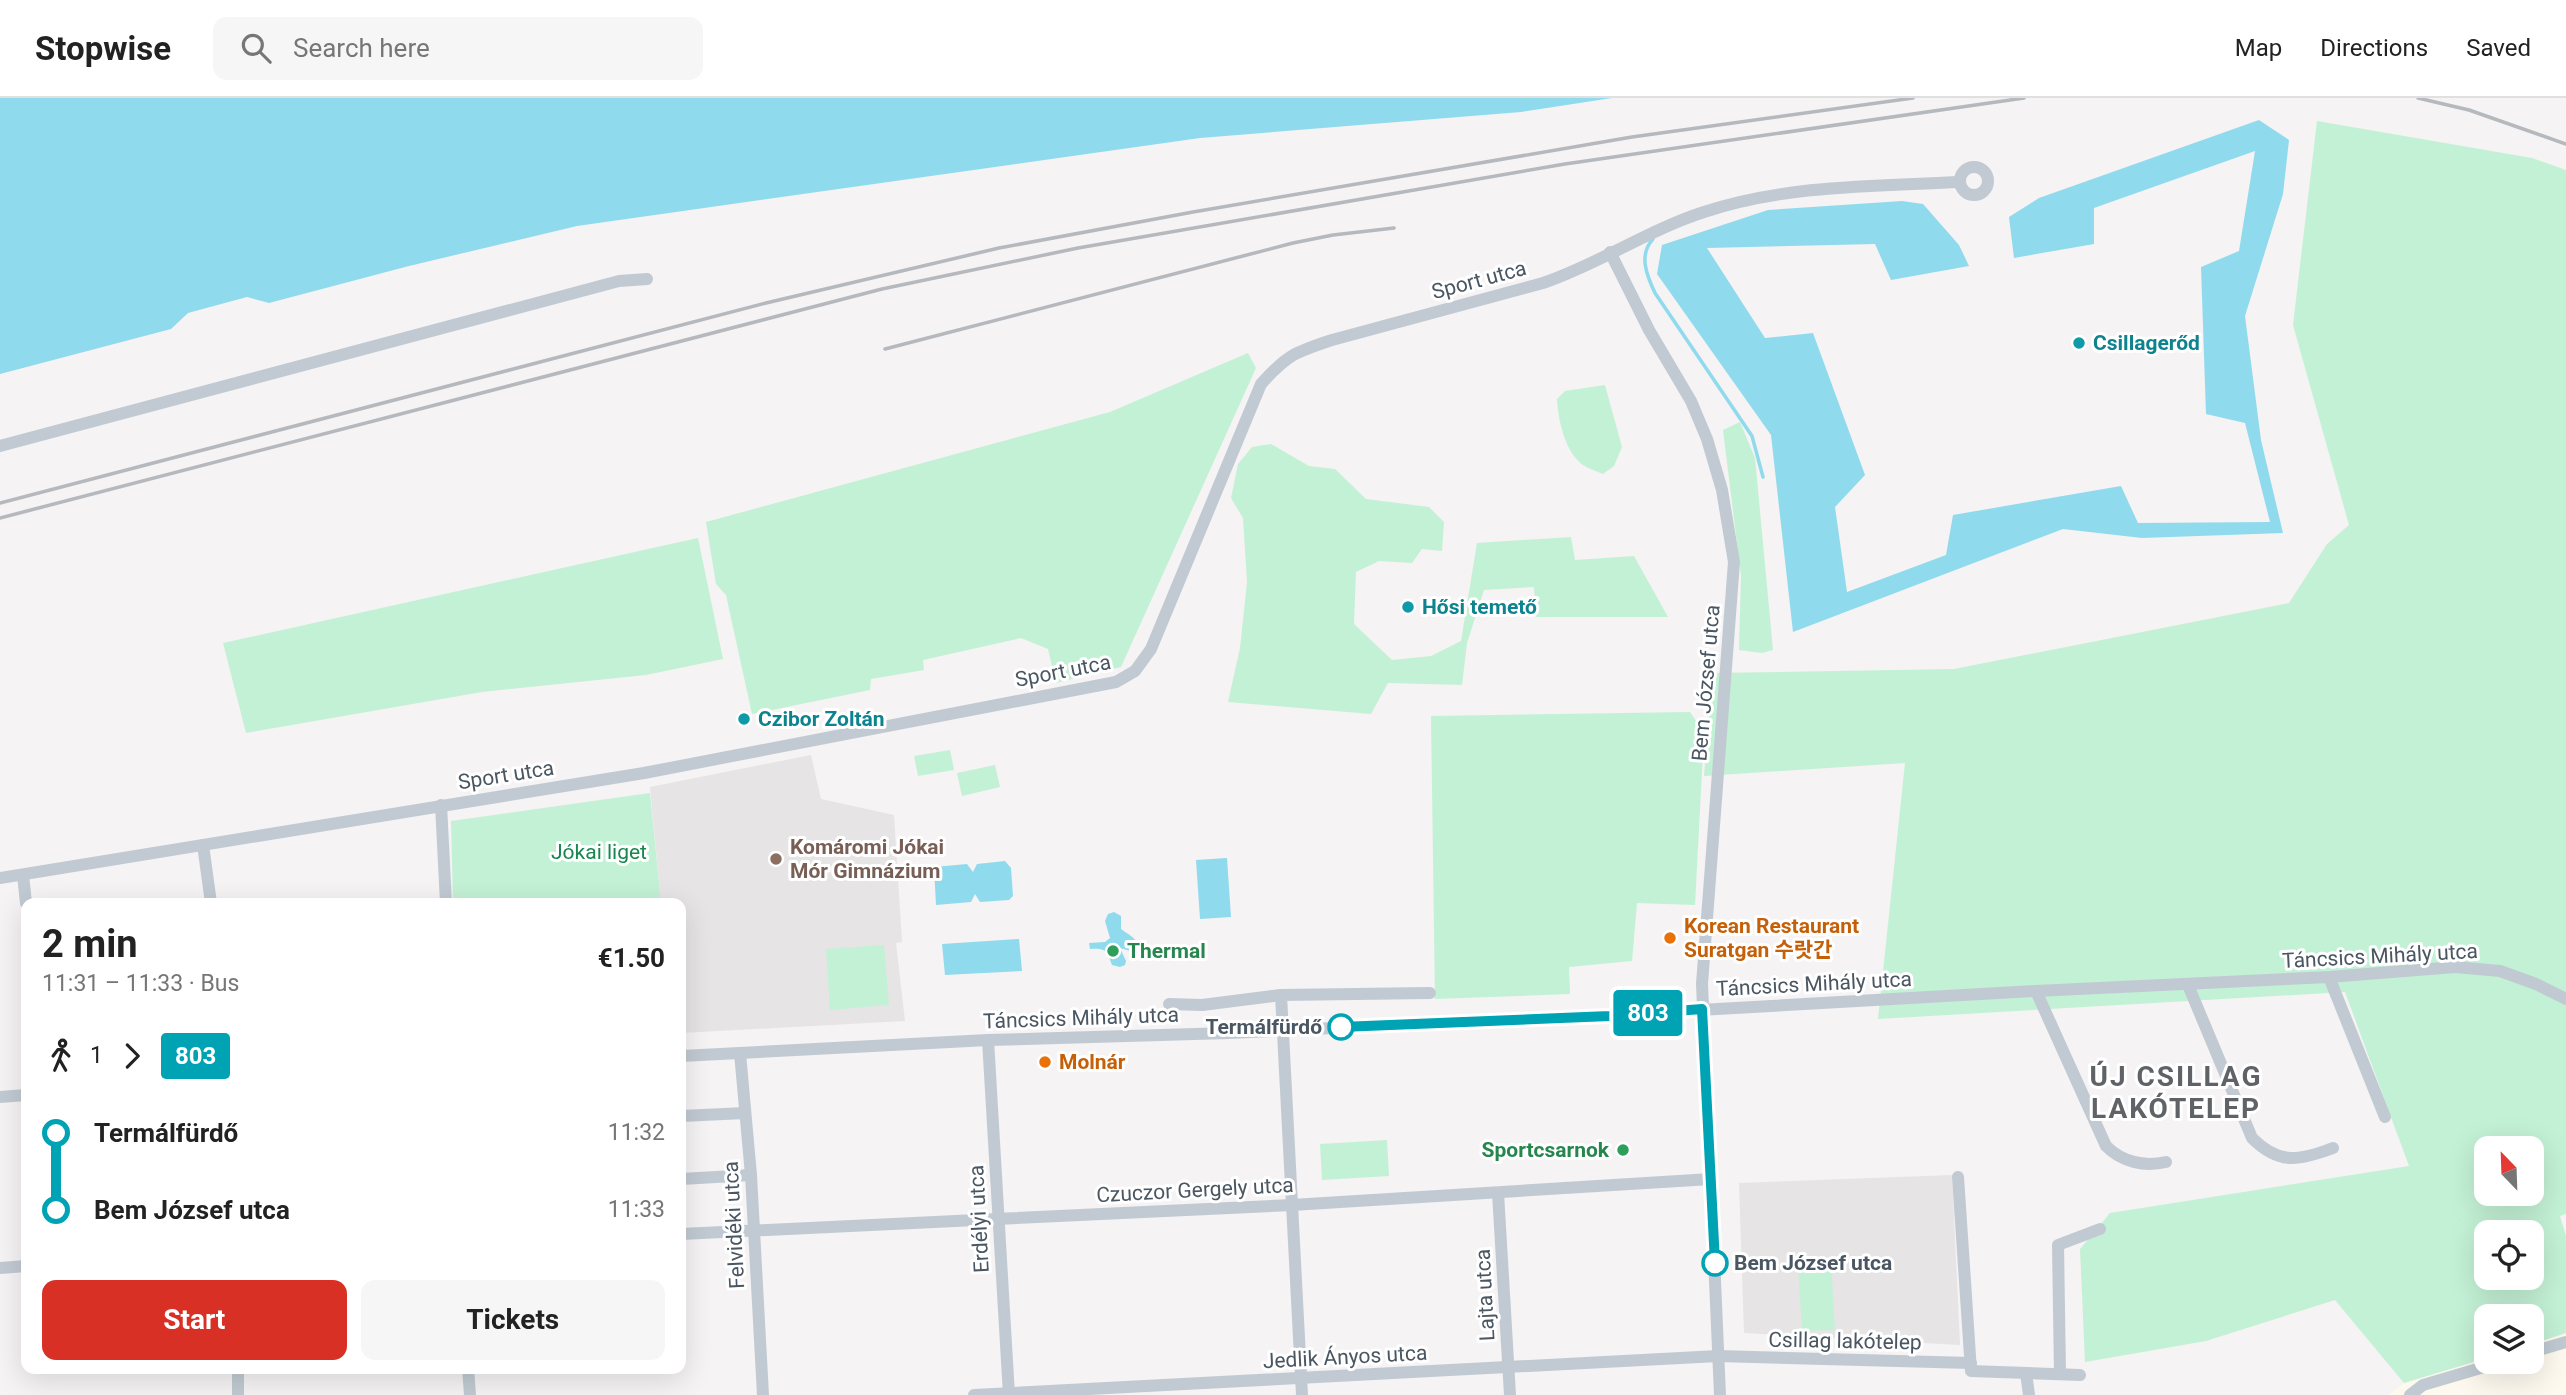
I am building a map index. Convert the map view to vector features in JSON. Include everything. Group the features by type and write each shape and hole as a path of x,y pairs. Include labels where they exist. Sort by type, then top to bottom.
{"street":[{"name":"Sport utca","path":"0,878 645,773 1116,682 1135,671 1151,649 1261,384 1282,360 1303,349 1332,340 1573,273 1610,252 1707,211 1775,195 1959,182"},
{"name":"Bem József utca","path":"1610,252 1644,321 1701,422 1713,457 1731,542 1734,574 1702,964 1720,1395"},
{"path":"0,446 620,281 647,279"},
{"path":"441,805 446,898"},
{"path":"203,845 210,898"},
{"path":"23,874 25,898"},
{"name":"Táncsics Mihály utca","path":"686,1056 988,1040 1610,1016 2329,977 2455,967 2482,968 2523,979 2566,999"},
{"path":"2329,977 2385,1116"},
{"path":"2188,985 2252,1138 2270,1153 2291,1159 2311,1157 2333,1149"},
{"path":"2036,991 2106,1146 2113,1153 2130,1161 2151,1165 2166,1162"},
{"path":"1169,1004 1202,1005 1281,995 1430,993"},
{"path":"1281,995 1302,1395"},
{"name":"Erdélyi utca","path":"988,1040 1009,1394"},
{"name":"Felvidéki utca","path":"740,1053 751,1175 763,1395"},
{"path":"0,1097 21,1095"},
{"path":"686,1116 745,1113"},
{"path":"686,1179 751,1175"},
{"path":"1958,1177 1971,1363"},
{"name":"Czuczor Gergely utca","path":"686,1234 1292,1205 1711,1179"},
{"name":"Lajta utca","path":"1498,1193 1510,1395"},
{"path":"2060,1374 2058,1245 2100,1229"},
{"path":"0,1268 21,1266"},
{"path":"2544,1348 2566,1342"},
{"name":"Csillag lakótelep","path":"1718,1356 1971,1363 1971,1371 2080,1375"},
{"name":"Jedlik Ányos utca","path":"974,1395 1718,1356"},
{"path":"2410,1395 2423,1385 2474,1370"},
{"path":"2026,1373 2029,1395"},
{"path":"238,1374 238,1395"},
{"path":"468,1374 470,1395"}],"shaded area":[{"name":"Komáromi Jókai Mór Gimnázium","path":"811,755 821,799 894,815 902,942 896,943 905,1021 686,1033 686,898 661,898 650,787"},
{"path":"1952,1175 1960,1345 1744,1333 1739,1183"},
{"path":"2566,1333 2566,1395 2388,1395 2404,1383 2474,1362 2474,1374 2544,1374 2544,1340"}],"green space":[{"path":"2317,121 2532,158 2566,170 2566,1214 2560,1216 2566,1236 2566,1333 2544,1340 2544,1304 2474,1304 2474,1362 2404,1383 2335,1300 2206,1341 2085,1362 2080,1249 2110,1213 2409,1166 2345,992 1878,1019 1905,763 1704,776 1712,673 1954,669 2289,603 2327,544 2349,525 2293,325"},
{"path":"1248,353 1256,368 1121,667 1056,683 1048,649 1021,638 923,660 924,670 871,679 870,690 752,714 726,595 716,584 706,522 1110,412"},
{"path":"1605,385 1622,447 1614,466 1603,474 1583,465 1571,452 1561,426 1557,399 1565,391"},
{"path":"1740,422 1755,458 1773,650 1762,653 1739,650 1741,576 1723,430"},
{"path":"1271,444 1309,466 1335,469 1366,499 1429,507 1444,522 1442,551 1422,549 1412,563 1379,561 1356,572 1354,624 1392,660 1431,656 1461,641 1477,543 1571,537 1575,560 1634,556 1668,617 1536,617 1534,587 1484,590 1467,643 1462,685 1388,683 1371,714 1228,702 1240,648 1247,582 1243,518 1231,498 1238,464 1252,447"},
{"path":"698,538 723,659 646,675 482,692 246,733 223,643"},
{"path":"1690,712 1704,733 1695,905 1637,903 1632,961 1569,967 1570,994 1435,999 1431,716"},
{"path":"950,750 954,770 918,776 914,756"},
{"path":"995,765 1000,787 962,796 957,773"},
{"name":"Jókai liget","path":"650,793 660,898 453,898 451,821"},
{"path":"884,945 889,1005 830,1010 826,949"},
{"path":"1387,1140 1389,1176 1322,1180 1320,1144"},
{"path":"1798,1263 1831,1263 1835,1330 1802,1331"}],"water":[{"path":"0,98 1612,98 1521,112 1200,138 577,226 269,303 247,297 188,313 171,329 0,374"},
{"path":"2259,120 2289,140 2283,194 2245,316 2261,440 2283,533 2142,538 2063,529 1793,632 1771,435 1657,274 1662,245 1768,210 1902,201 1923,204 1959,245 1969,266 1891,280 1875,244 1707,248 1765,338 1813,333 1865,475 1835,507 1847,592 1946,555 1953,515 2121,486 2138,523 2270,522 2245,423 2206,414 2201,267 2239,251 2255,151 2094,208 2094,244 2014,258 2009,217 2039,198"},
{"path":"1227,858 1231,917 1200,919 1196,860"},
{"path":"1005,861 1011,868 1013,896 1009,900 980,902 975,894 971,902 936,905 934,867 967,864 973,872 977,864"},
{"path":"1114,912 1121,916 1121,929 1137,944 1137,948 1130,951 1120,948 1126,961 1125,965 1120,967 1112,965 1105,951 1090,949 1089,943 1105,942 1110,938 1105,921 1108,914"},
{"path":"1019,939 1022,971 945,975 942,944"}],"waterway":[{"path":"1653,239 1648,245 1645,266 1655,293 1752,436 1763,477"}],"railway":[{"path":"0,503 766,303 999,248 1632,137 1913,98"},
{"path":"0,518 882,289 1078,248 1565,164 2024,98"},
{"path":"2418,98 2469,110 2566,144"},
{"path":"885,349 1293,243 1394,228"}],"bus line":[{"name":"803","path":"1341,1027 1610,1016 1702,1009 1715,1263"}],"place":[{"name":"Csillagerőd","path":"2079,343"},
{"name":"Hősi temető","path":"1408,607"},
{"name":"Czibor Zoltán","path":"744,719"},
{"name":"Komáromi Jókai Mór Gimnázium","path":"776,859"},
{"name":"Korean Restaurant Suratgan 수랏간","path":"1670,938"},
{"name":"Thermal","path":"1113,951"},
{"name":"Termálfürdő","path":"1341,1027"},
{"name":"Molnár","path":"1045,1062"},
{"name":"Sportcsarnok","path":"1623,1150"},
{"name":"Bem József utca","path":"1715,1263"}],"district":[{"name":"ÚJ CSILLAG LAKÓTELEP","path":"2176,1092"}]}
